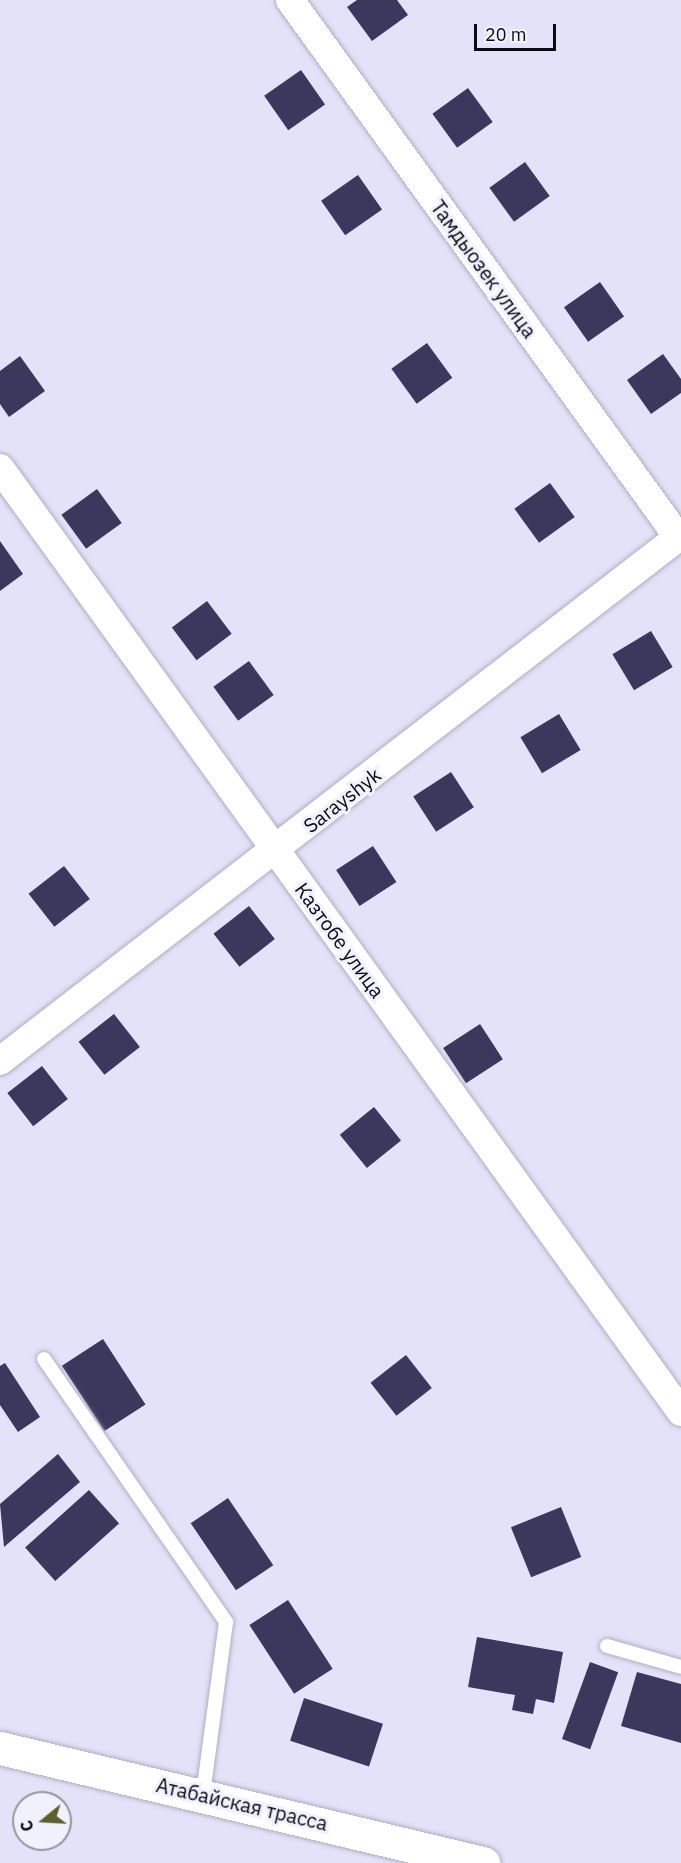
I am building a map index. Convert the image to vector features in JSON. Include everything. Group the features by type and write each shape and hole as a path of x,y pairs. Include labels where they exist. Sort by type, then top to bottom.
{"main road":[{"name":"Атабайская трасса","path":"0,1748 203,1794 484,1863"}],"street":[{"name":"Тамдыозек улица","path":"290,0 679,536"},
{"name":"Казтобе улица","path":"0,468 681,1412"},
{"name":"Sarayshyk","path":"0,1061 276,852 679,536"}],"lane":[{"path":"44,1359 226,1622 203,1794"},
{"path":"607,1646 681,1667"}],"building":[{"path":"357,0 397,0 408,15 372,41 347,7"},
{"path":"301,70 325,104 288,130 264,96"},
{"path":"468,88 493,122 457,148 432,114"},
{"path":"525,162 550,196 514,222 489,188"},
{"path":"358,175 382,209 345,235 321,201"},
{"path":"600,282 624,316 588,342 564,307"},
{"path":"427,343 452,378 417,404 391,369"},
{"path":"663,354 681,379 681,393 651,414 627,380"},
{"path":"20,356 45,391 9,417 0,404 0,371"},
{"path":"550,483 575,517 539,543 514,509"},
{"path":"97,489 122,523 86,549 61,515"},
{"path":"0,541 23,574 0,591"},
{"path":"207,601 232,634 197,660 172,627"},
{"path":"651,631 673,667 634,690 612,654"},
{"path":"249,661 274,695 238,721 213,687"},
{"path":"559,714 581,750 542,773 520,737"},
{"path":"451,772 474,807 436,832 413,797"},
{"path":"373,846 396,882 360,906 336,870"},
{"path":"64,866 90,899 54,927 29,894"},
{"path":"249,906 275,939 239,967 214,934"},
{"path":"114,1014 140,1047 104,1075 79,1042"},
{"path":"480,1024 503,1059 466,1083 443,1048"},
{"path":"42,1066 68,1099 33,1126 7,1093"},
{"path":"374,1107 401,1140 367,1168 340,1135"},
{"path":"103,1339 145,1404 104,1431 62,1366"},
{"path":"406,1355 432,1388 396,1416 371,1383"},
{"path":"5,1363 40,1417 18,1432 0,1405 0,1366"},
{"path":"58,1454 80,1482 4,1547 0,1504"},
{"path":"89,1490 119,1523 55,1581 25,1548"},
{"path":"228,1498 273,1565 236,1590 191,1523"},
{"path":"561,1507 581,1557 531,1577 511,1527"},
{"path":"288,1600 333,1669 294,1694 249,1625"},
{"path":"477,1637 563,1652 554,1703 536,1699 533,1714 512,1710 515,1695 468,1687"},
{"path":"590,1662 618,1672 590,1749 562,1739"},
{"path":"637,1672 681,1684 681,1743 621,1726"},
{"path":"304,1698 383,1724 369,1766 290,1741"}]}
